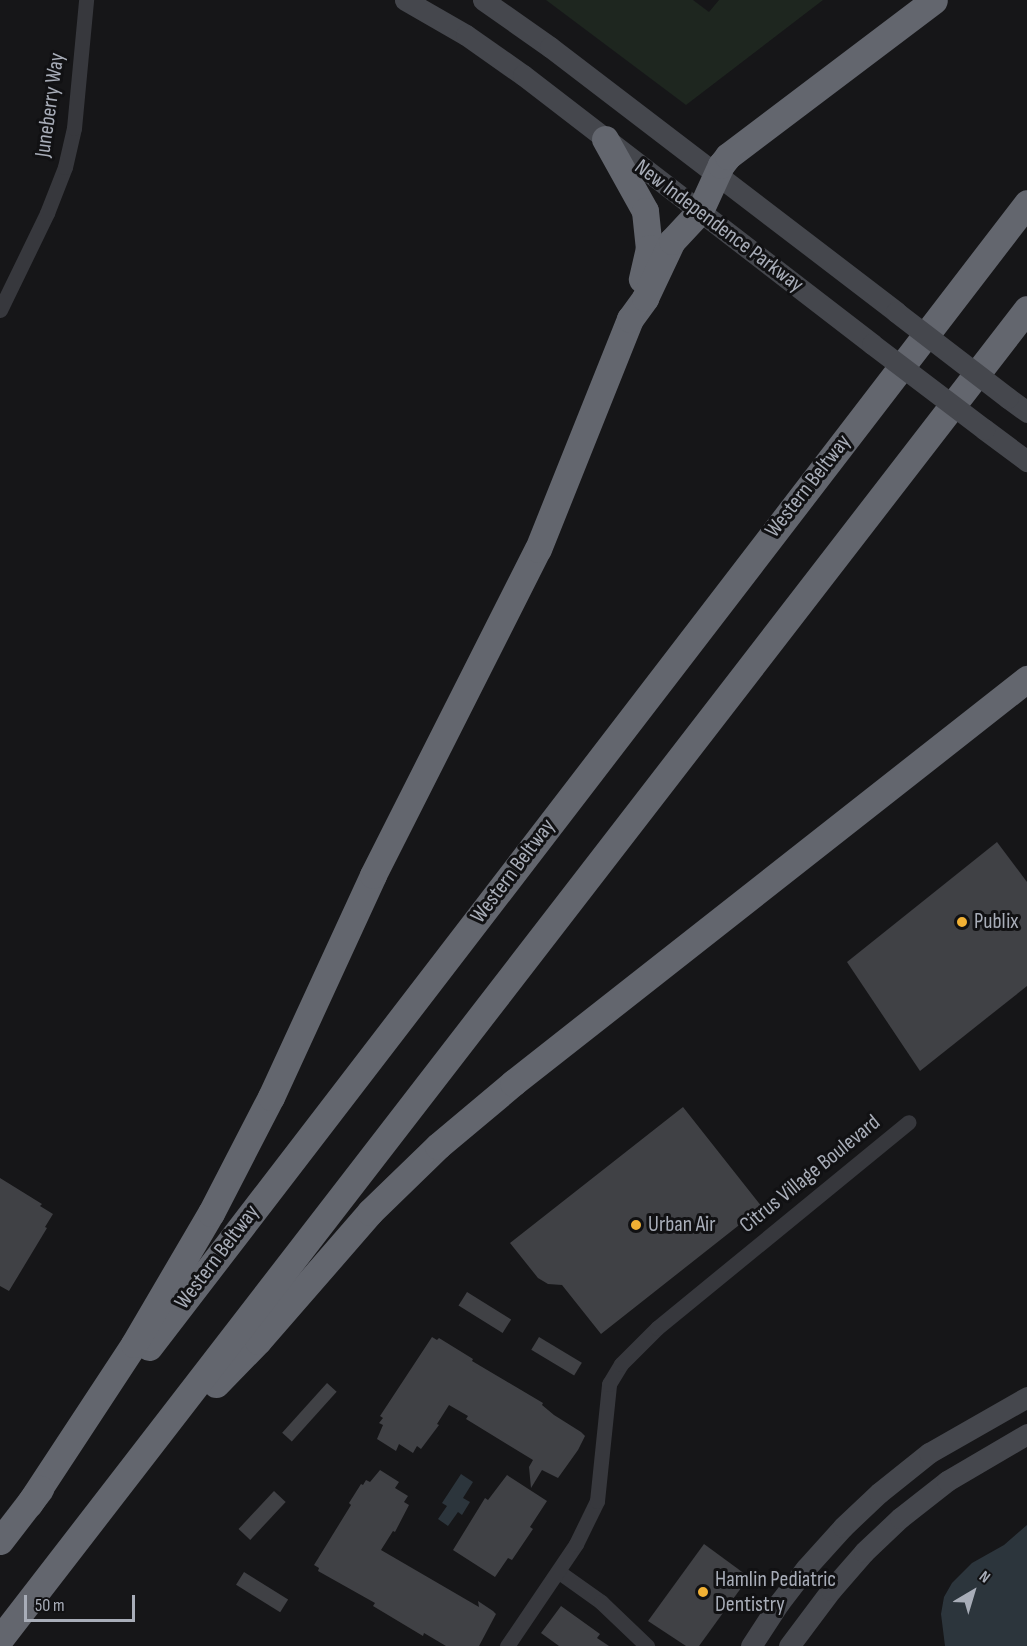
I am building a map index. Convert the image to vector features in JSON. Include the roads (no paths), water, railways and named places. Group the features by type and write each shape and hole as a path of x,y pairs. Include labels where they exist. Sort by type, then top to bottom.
{"highway":[{"path":"630,319 645,298 672,241 700,211 728,156 934,0"},
{"path":"29,1504 152,1313 211,1213 271,1097 373,875 538,549 630,319 647,261 648,223 641,200 605,139"},
{"name":"Western Beltway","path":"0,1541 1027,203"},
{"path":"0,1639 1027,309"},
{"path":"126,1478 258,1341 370,1212 438,1146 513,1083 1027,679"}],"main road":[{"name":"New Independence Parkway","path":"405,0 466,35 1027,461"},
{"name":"New Independence Parkway","path":"483,0 549,46 1027,412"},
{"path":"751,1646 779,1603 806,1568 843,1527 879,1493 929,1453 1027,1396"},
{"path":"789,1646 838,1583 900,1518 947,1481 1027,1434"}],"street":[{"name":"Juneberry Way","path":"0,310 47,213 65,167 74,128 86,0"},
{"name":"Citrus Village Boulevard","path":"507,1646 559,1572 597,1502 609,1384 621,1364 657,1328 909,1122"},
{"path":"559,1572 601,1602 647,1646"}],"place":[{"name":"Publix","path":"962,922"},
{"name":"Urban Air","path":"636,1225"},
{"name":"Hamlin Pediatric Dentistry","path":"703,1592"}]}
